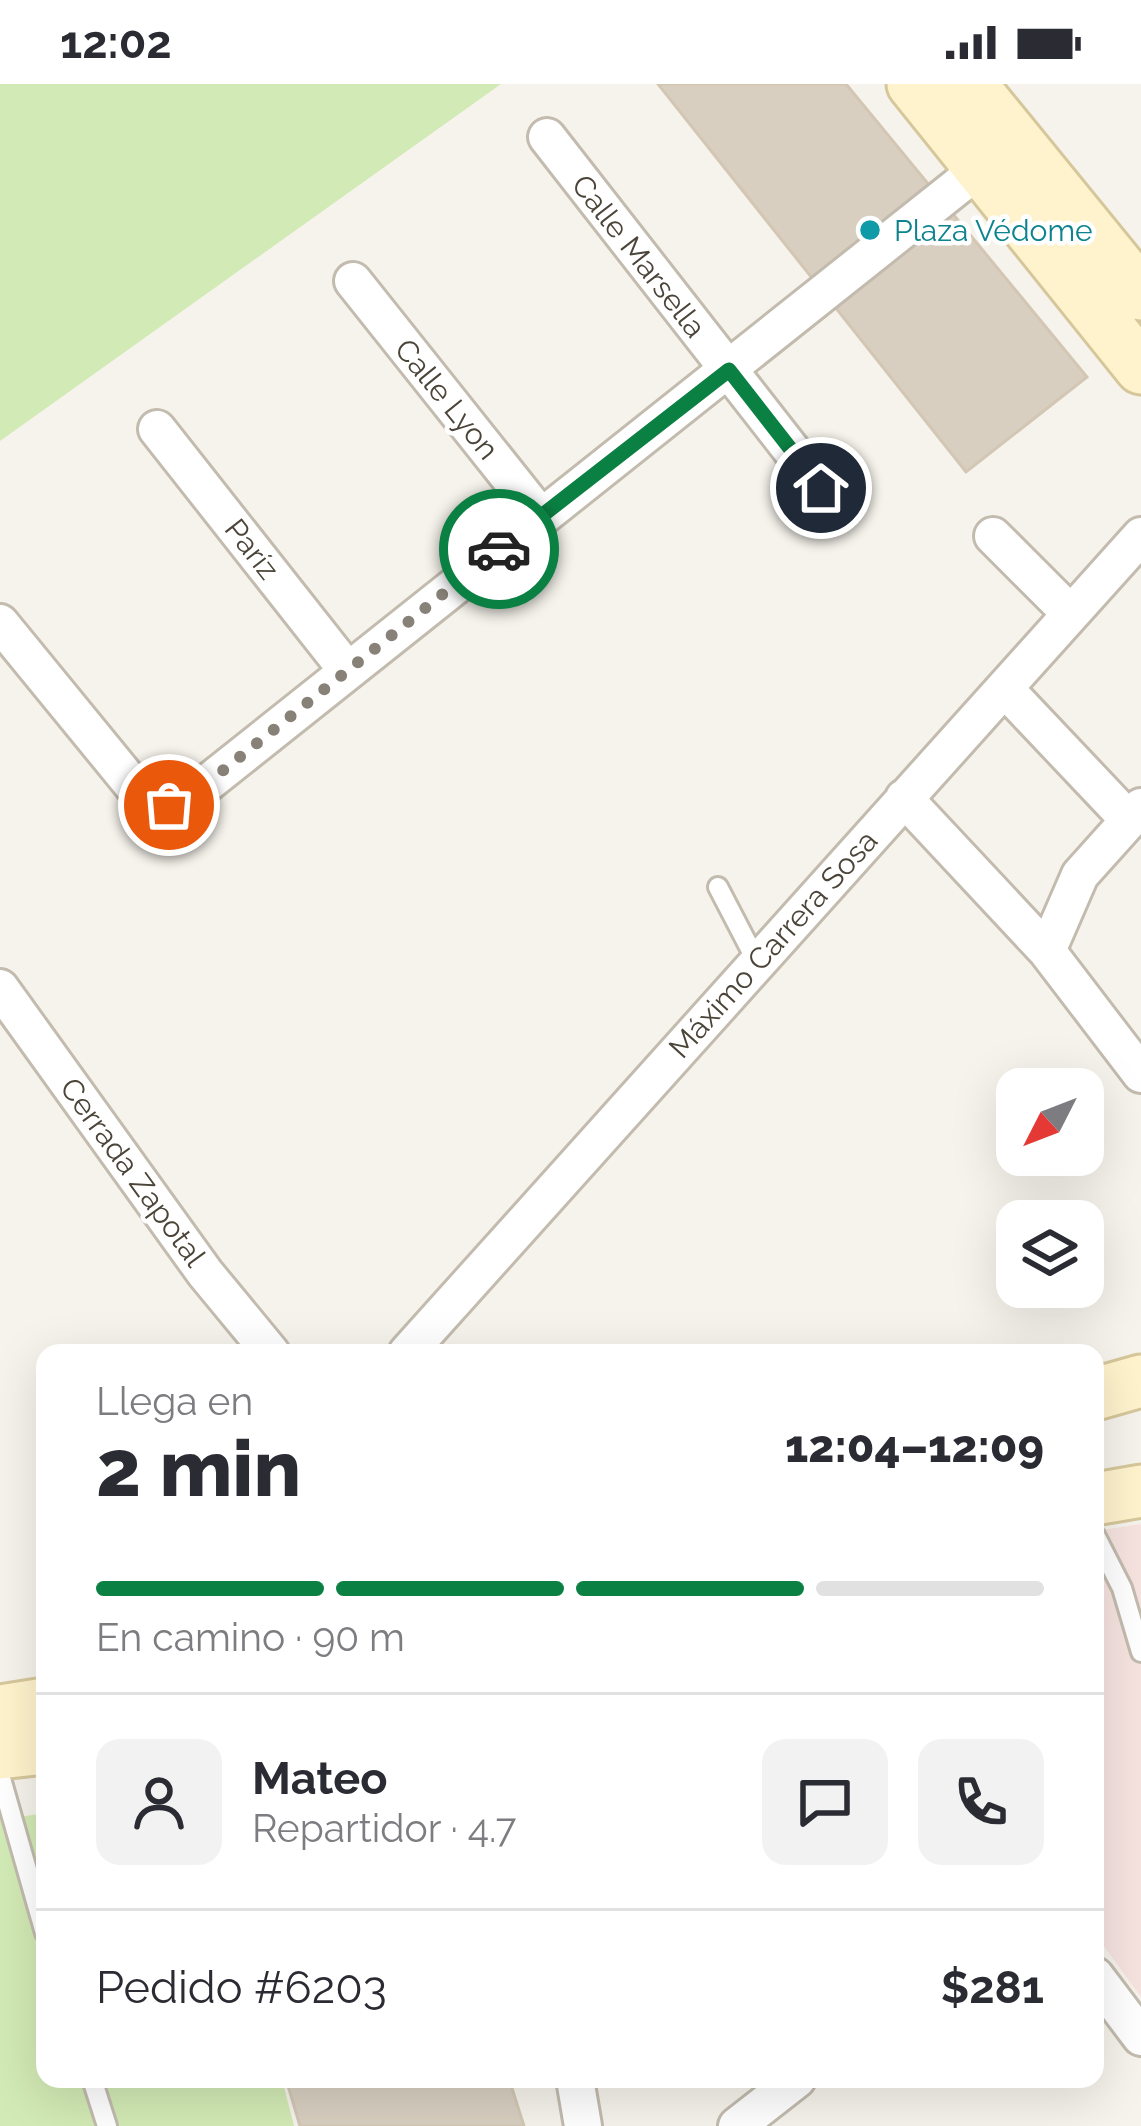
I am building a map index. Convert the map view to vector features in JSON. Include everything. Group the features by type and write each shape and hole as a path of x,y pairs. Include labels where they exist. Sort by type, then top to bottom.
{"main road":[{"path":"914,84 1141,368"},
{"path":"970,84 1141,294"},
{"path":"1104,1391 1141,1381"},
{"path":"1104,1497 1141,1491"},
{"path":"0,1711 36,1705"},
{"path":"0,1754 36,1749"}],"street":[{"name":"Calle Marsella","path":"547,137 821,488"},
{"path":"0,623 144,799 169,805 195,793 979,170"},
{"name":"Calle Lyon","path":"352,281 541,517"},
{"name":"Paríz","path":"157,429 347,670"},
{"path":"993,536 1069,612"},
{"name":"Máximo Carrera Sosa","path":"415,1344 1141,536"},
{"path":"1006,690 1135,813 1080,875 1048,951"},
{"path":"904,798 1048,951 1141,1074"},
{"name":"Cerrada Zapotal","path":"0,988 205,1273 264,1344"},
{"path":"1104,1988 1141,2037"},
{"path":"577,2088 583,2126"},
{"path":"737,2126 785,2088"}],"lane":[{"path":"718,887 757,962"},
{"path":"1104,1548 1131,1588 1141,1652"},
{"path":"0,1774 36,1901"},
{"path":"95,2088 107,2126"}],"shaded area":[{"path":"1141,1524 1141,1997 1104,1946 1104,1530"}],"green space":[{"path":"0,84 501,84 0,441"},
{"path":"36,1814 36,2088 284,2088 294,2126 0,2126 0,1820"}],"building":[{"name":"Plaza Védome","path":"658,84 846,84 1087,377 966,472"},
{"path":"289,2088 512,2088 524,2126 300,2126"}],"way so far":[{"path":"169,805 195,793 499,549"}],"place":[{"name":"Plaza Védome","path":"870,230"}],"route":[{"path":"499,549 729,370 821,488"}]}
